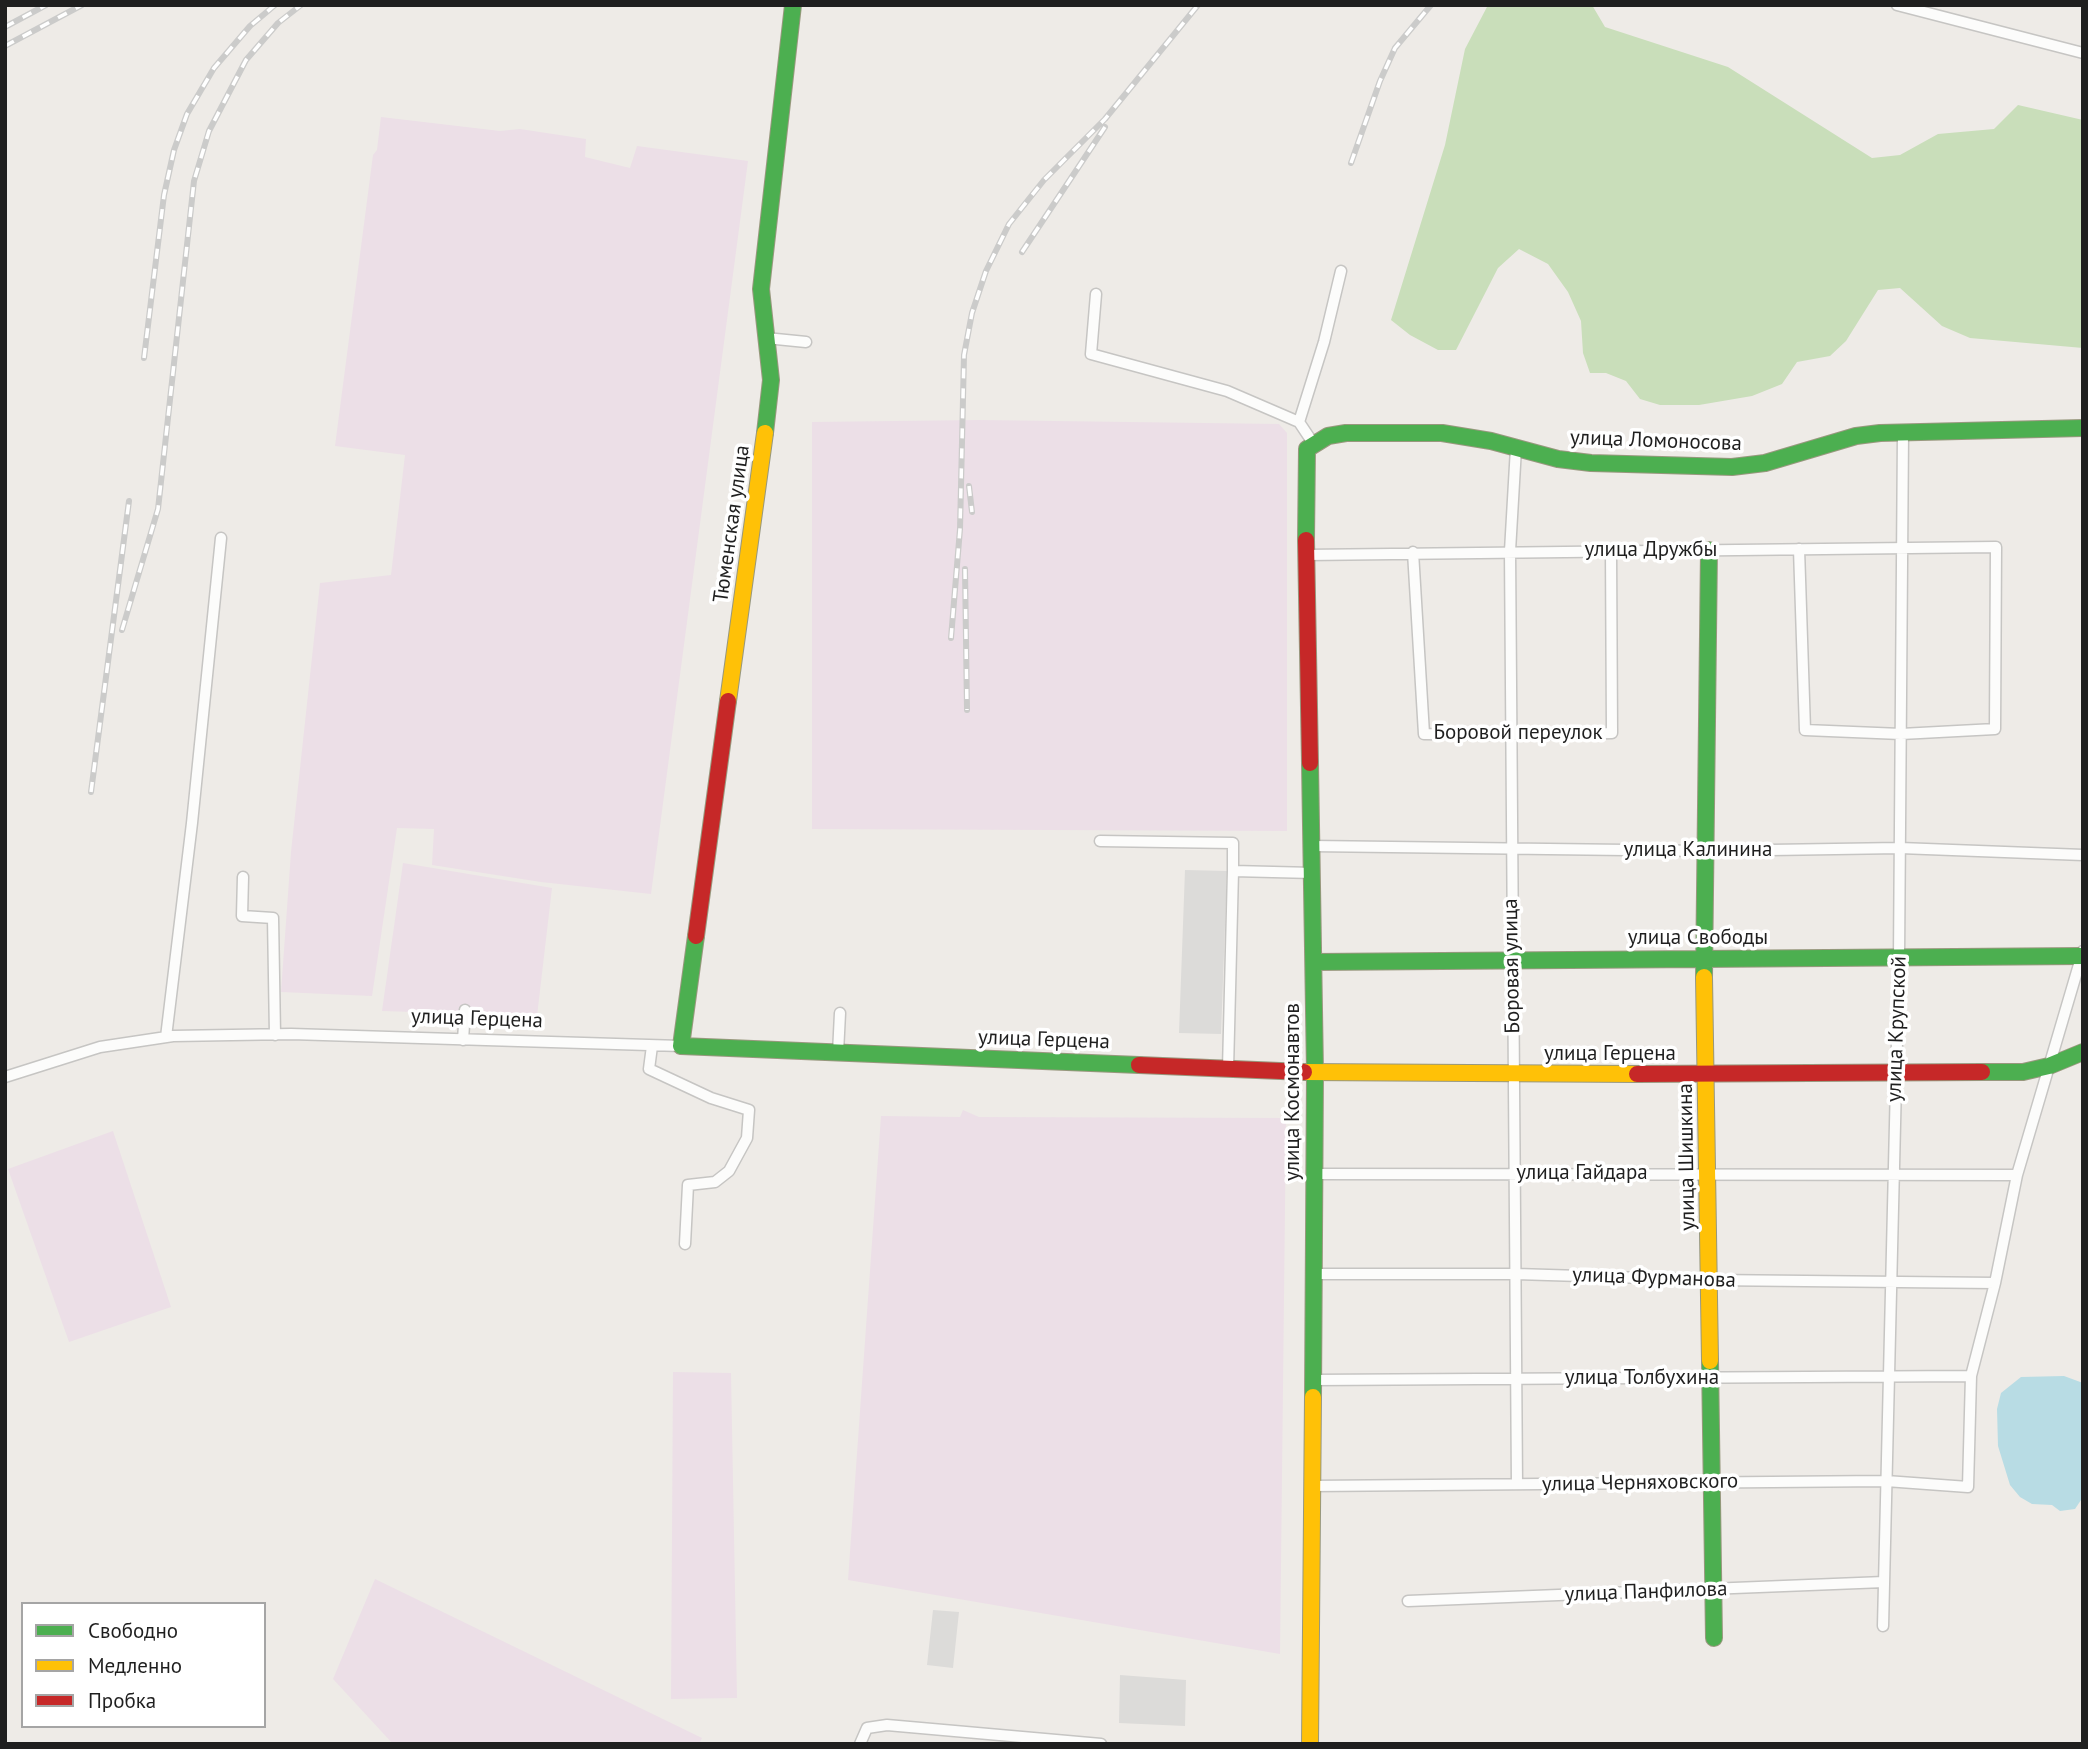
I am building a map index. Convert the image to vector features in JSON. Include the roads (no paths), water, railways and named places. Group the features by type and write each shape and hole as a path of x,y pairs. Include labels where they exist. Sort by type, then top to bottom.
{"street":[{"name":"Тюменская улица","path":"681,1046 767,423 771,380 761,289 793,5"},
{"path":"1897,5 2083,53"},
{"path":"1298,422 1324,342 1341,271"},
{"path":"1096,294 1091,354 1227,391 1298,422 1313,443"},
{"path":"766,338 806,342"},
{"name":"улица Ломоносова","path":"1313,443 1346,433 1442,433 1480,438 1558,459 1591,463 1732,467 1765,463 1856,436 1903,432 2083,428"},
{"name":"улица Крупской","path":"1883,1626 1899,957 1903,432"},
{"name":"улица Космонавтов","path":"1310,1744 1315,1072 1305,458 1313,443"},
{"name":"Боровая улица","path":"1516,448 1510,551 1510,849 1516,1075 1517,1484"},
{"path":"166,1037 192,823 221,538"},
{"name":"улица Дружбы","path":"1306,555 1996,547 1995,729 1900,734"},
{"path":"1799,549 1805,730 1900,734"},
{"name":"улица Шишкина","path":"1709,550 1704,959 1714,1638"},
{"name":"Боровой переулок","path":"1413,552 1424,734 1510,735 1612,733 1611,551"},
{"path":"1100,841 1233,843 1228,1069"},
{"name":"улица Калинина","path":"1312,846 1705,851 1900,848 2083,855"},
{"path":"1233,871 1313,873"},
{"path":"243,877 242,916 273,918 275,1035"},
{"path":"1971,1376 1995,1283 2017,1175 2082,954"},
{"name":"улица Свободы","path":"1314,962 2082,954"},
{"path":"463,1040 465,1010"},
{"path":"838,1053 840,1013"},
{"name":"улица Герцена","path":"5,1077 100,1047 166,1037 275,1035 681,1046 1315,1072 1516,1075 2023,1072 2049,1066 2083,1052"},
{"path":"652,1046 649,1069 711,1098 749,1110 747,1138 729,1171 715,1182 688,1185 685,1244"},
{"name":"улица Гайдара","path":"1315,1174 1516,1172 1893,1177 2017,1175"},
{"name":"улица Фурманова","path":"1314,1273 1995,1283"},
{"name":"улица Толбухина","path":"1313,1380 1971,1376"},
{"name":"улица Черняховского","path":"1312,1486 1886,1481 1968,1487 1971,1376"},
{"name":"улица Панфилова","path":"1408,1601 1884,1582"},
{"path":"860,1744 867,1728 887,1725 1101,1744"}],"water":[{"path":"2064,1376 2083,1383 2083,1497 2075,1509 2060,1511 2052,1505 2032,1504 2020,1497 2010,1485 1998,1446 1997,1409 2001,1393 2021,1377"}],"railway":[{"path":"5,27 46,5"},
{"path":"5,46 82,5"},
{"path":"144,358 164,195 174,150 187,114 214,68 250,26 275,5"},
{"path":"122,630 158,509 194,181 209,131 246,60 278,23 301,5"},
{"path":"951,638 960,529 964,355 972,313 986,271 1009,224 1044,180 1105,119 1198,5"},
{"path":"1351,163 1380,81 1395,48 1431,5"},
{"path":"1022,252 1105,127"},
{"path":"969,486 972,512"},
{"path":"91,792 129,501"},
{"path":"965,569 967,710"}]}
